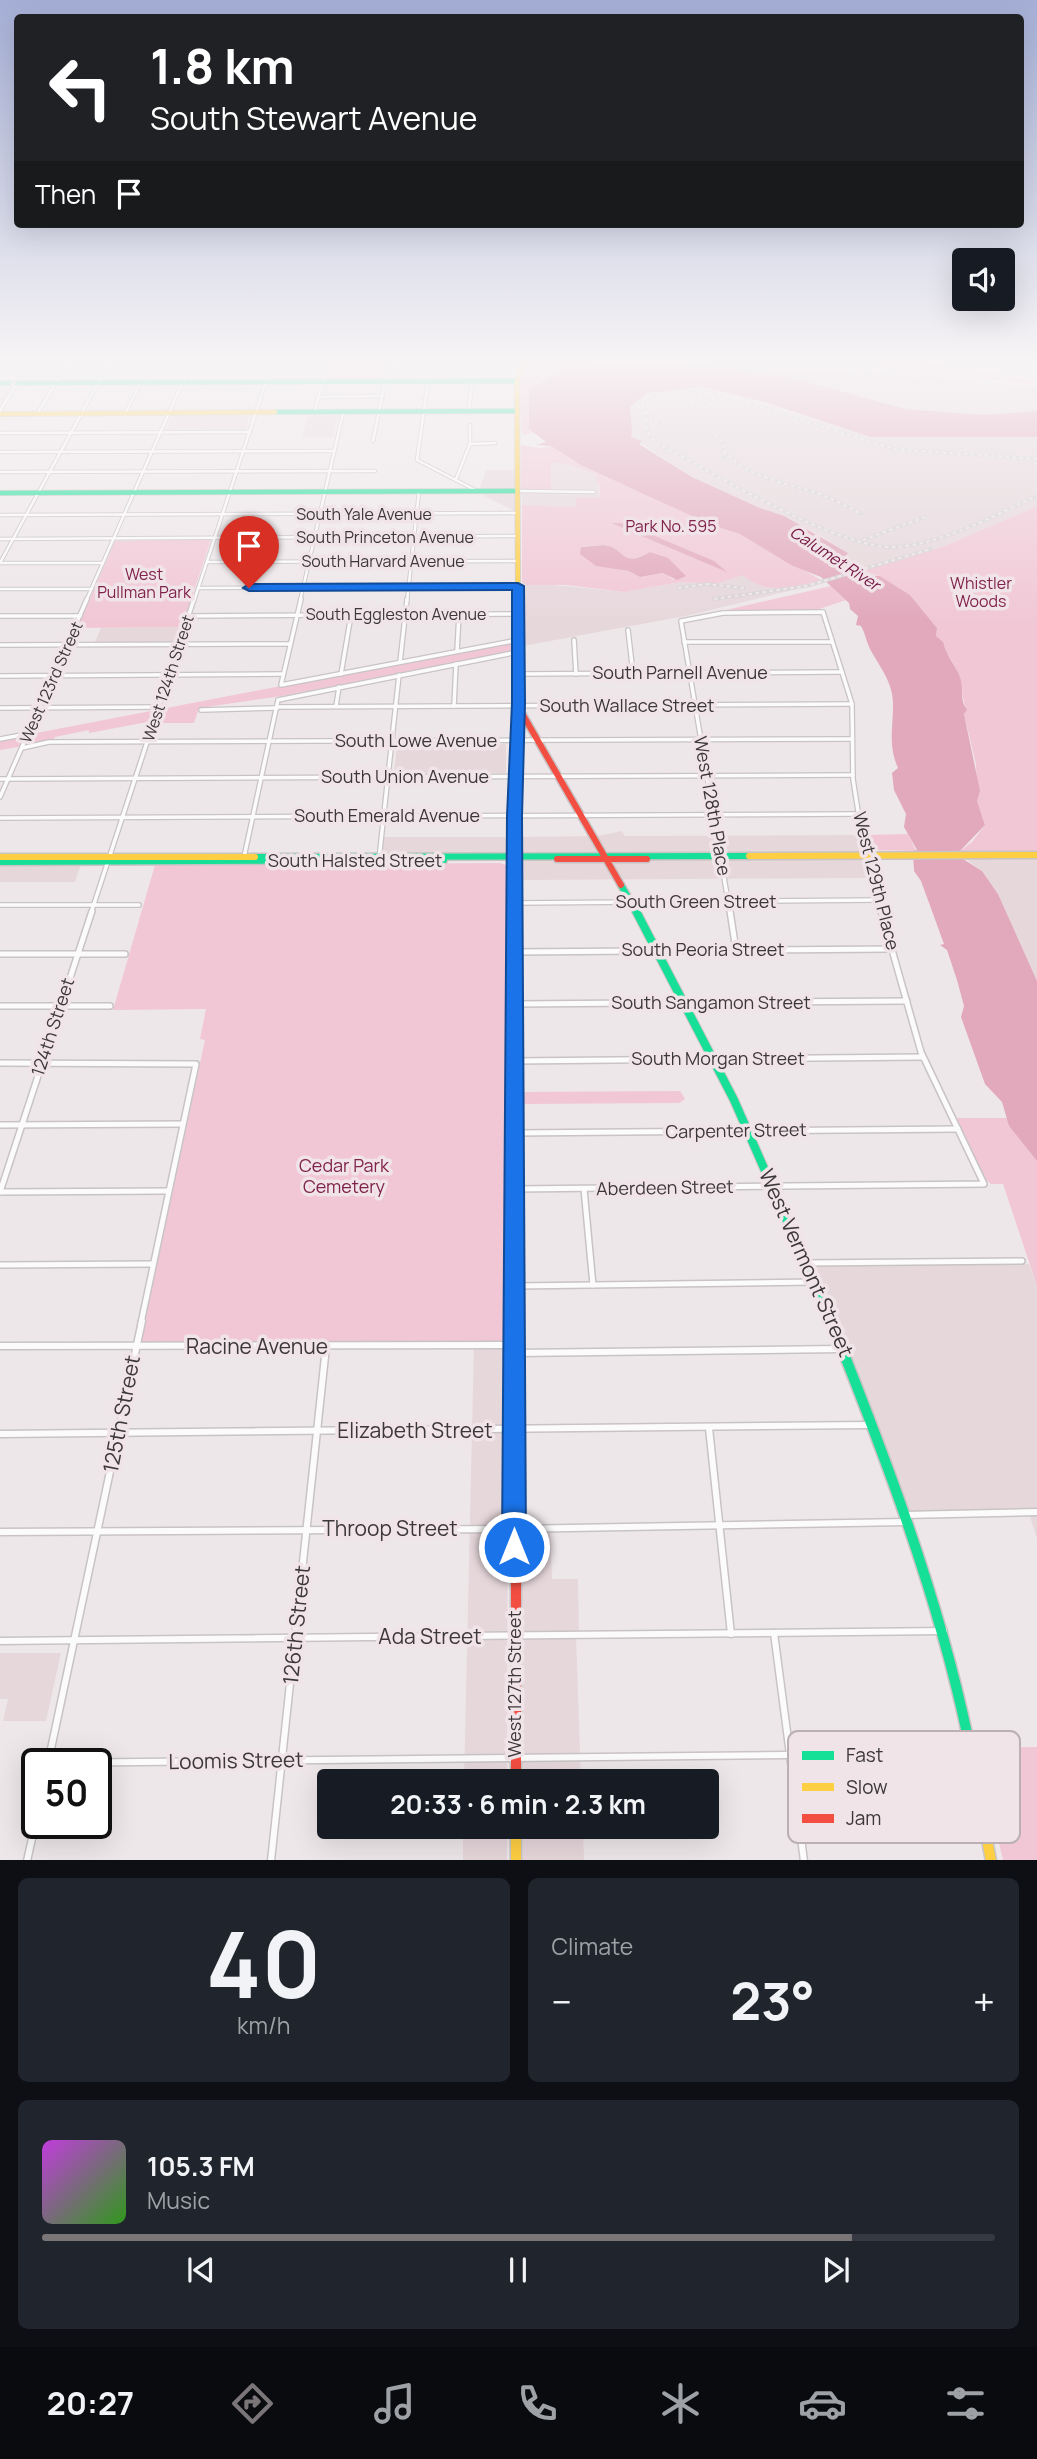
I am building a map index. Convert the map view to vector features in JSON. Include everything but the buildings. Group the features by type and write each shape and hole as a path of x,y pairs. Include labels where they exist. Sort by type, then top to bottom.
{"main road":[{"name":"West 127th Street","path":"515,1769 514,777 519,706 517,450"},
{"path":"0,493 518,491"},
{"name":"West Vermont Street","path":"519,706 536,741 687,1003 845,1350 944,1631 965,1731"},
{"name":"South Halsted Street","path":"0,860 1037,855"},
{"path":"516,1839 516,1860"}],"street":[{"path":"418,450 417,460 479,492"},
{"path":"456,480 468,450"},
{"name":"West 124th Street","path":"108,860 243,451"},
{"path":"0,452 334,451 281,685 519,640"},
{"path":"61,452 0,563 103,563"},
{"name":"West 123rd Street","path":"0,797 152,452"},
{"path":"0,472 374,471"},
{"path":"518,491 594,492"},
{"path":"400,663 419,492"},
{"name":"South Yale Avenue","path":"0,515 518,513"},
{"name":"South Princeton Avenue","path":"0,539 518,536"},
{"name":"South Harvard Avenue","path":"207,562 518,561"},
{"path":"198,588 518,586"},
{"path":"0,589 92,589"},
{"name":"West 128th Place","path":"736,950 681,621 723,613 823,612"},
{"name":"West 129th Place","path":"823,612 852,705 853,775 857,814 866,856 922,1057 984,1184"},
{"path":"457,651 459,614"},
{"name":"South Eggleston Avenue","path":"189,616 518,614"},
{"path":"341,674 351,615"},
{"path":"0,616 80,616"},
{"path":"628,630 633,673"},
{"path":"574,640 576,674"},
{"path":"684,642 832,642"},
{"path":"0,645 290,644"},
{"path":"243,859 278,700 519,652"},
{"path":"454,706 456,664"},
{"name":"South Parnell Avenue","path":"519,674 842,672"},
{"path":"0,676 283,674"},
{"path":"379,858 398,675"},
{"path":"336,706 339,687"},
{"name":"South Wallace Street","path":"201,710 336,706 852,705"},
{"path":"0,708 158,707"},
{"path":"0,739 28,734"},
{"name":"South Lowe Avenue","path":"22,748 49,742 852,739"},
{"name":"South Union Avenue","path":"0,779 853,775"},
{"name":"South Emerald Avenue","path":"0,818 857,814"},
{"name":"124th Street","path":"0,1192 108,860"},
{"name":"South Green Street","path":"514,903 878,900"},
{"path":"0,905 139,905"},
{"name":"South Peoria Street","path":"514,951 892,949"},
{"path":"0,954 125,954"},
{"name":"South Sangamon Street","path":"514,1004 907,1001"},
{"path":"0,1006 110,1006"},
{"name":"South Morgan Street","path":"514,1060 922,1057"},
{"path":"0,1063 42,1063"},
{"name":"125th Street","path":"42,1063 196,1064 151,1264 119,1433 51,1748"},
{"path":"0,1125 182,1124"},
{"name":"Carpenter Street","path":"514,1133 958,1129"},
{"name":"Aberdeen Street","path":"514,1189 984,1184"},
{"path":"584,1189 593,1285"},
{"path":"0,1192 168,1191"},
{"path":"806,1263 1023,1261"},
{"path":"0,1265 151,1264"},
{"path":"514,1286 815,1282"},
{"name":"Racine Avenue","path":"0,1346 845,1350"},
{"name":"126th Street","path":"271,1860 326,1347"},
{"name":"Elizabeth Street","path":"0,1434 873,1425"},
{"path":"709,1427 731,1634"},
{"name":"Throop Street","path":"0,1532 514,1529 720,1525 1037,1512"},
{"name":"Ada Street","path":"0,1641 944,1631"},
{"path":"774,1633 788,1740"},
{"name":"Loomis Street","path":"112,1763 788,1755"},
{"path":"27,1860 32,1839"}],"shaded area":[{"path":"651,450 1037,450 1037,506 945,546 859,571 847,564 845,557 848,553 814,532 692,477"},
{"path":"551,463 563,463 596,474 600,498 577,507 522,505 521,489 550,489"},
{"path":"486,470 515,470 515,511 478,493"},
{"path":"746,573 799,587 821,580 825,582 690,615 523,646 522,582 624,592 681,582 715,584"},
{"path":"182,627 178,642 95,642 101,628"},
{"path":"397,744 506,744 506,773 394,774"},
{"path":"622,831 625,836 861,835 871,878 519,880 519,837 597,836"},
{"path":"382,837 510,837 509,853 380,854"},
{"path":"1037,858 1037,981 998,894 982,871 966,859"},
{"path":"81,864 75,882 0,882 0,865"},
{"path":"1029,1264 1037,1286 1037,1538 1028,1511 902,1512 858,1386 807,1266"},
{"path":"508,1342 507,1769 464,1769 474,1343"},
{"path":"522,1527 550,1527 552,1579 578,1579 579,1634 576,1635 581,1769 523,1769"},
{"path":"0,1653 61,1653 46,1721 3,1721 8,1699 0,1699"},
{"path":"463,1839 507,1839 507,1860 463,1860"},
{"path":"523,1839 583,1839 584,1860 523,1860"}],"green space":[{"name":"Park No. 595","path":"521,450 558,450 581,465 637,491 656,496 745,535 821,580 780,588 761,585 743,575 715,584 681,582 624,592 566,585 527,585 522,582 522,505 576,507 576,498 600,498 596,474 563,463 551,463 551,490 521,489","holes":["607,545 624,557 632,558 651,552 672,564 674,580 664,573 640,577 631,571 606,567 582,551 583,546"]},
{"name":"Whistler Woods","path":"1037,506 1037,851 960,851 972,842 985,825 977,801 976,764 956,668 936,636 937,628 910,595 880,576 859,571 945,546"},
{"name":"West Pullman Park","path":"211,540 182,627 77,628 115,541"},
{"path":"831,586 846,600 813,611 722,611"},
{"path":"515,641 515,651 282,696 199,708 194,723 142,723 89,733 89,730 55,737 53,741 0,750 0,740"},
{"path":"908,834 916,851 870,850 867,835"},
{"name":"Cedar Park Cemetery","path":"500,863 509,866 508,1342 140,1344 205,1040 200,1039 206,1009 113,1010 155,865"},
{"path":"680,1091 685,1099 679,1103 520,1104 520,1092"},
{"path":"957,1118 1008,1118 1009,1126 1037,1161 1037,1286 1003,1184 991,1184 984,1178"},
{"path":"1020,1747 1037,1747 1037,1860 1003,1860 999,1843 1020,1843"}],"water":[{"name":"Calumet River","path":"557,450 648,450 692,477 784,516 848,553 845,557 847,564 864,575 880,576 910,595 937,628 936,636 943,642 961,681 963,702 967,710 964,714 980,791 977,801 985,825 960,851 963,859 982,871 998,894 1037,981 1037,1161 1009,1126 1002,1102 985,1084 961,1017 964,1006 957,980 947,950 940,945 944,944 921,881 914,871 913,851 917,850 904,827 906,814 894,790 892,773 898,768 892,744 891,689 861,626 856,625 858,616 850,609 849,603 821,577 791,565 740,534 712,525 581,465"},
{"path":"611,523 624,523 714,561 727,572"},
{"path":"604,545 628,558 640,557 650,552 668,558 686,576 677,580 663,573 640,577 629,571 596,566 580,554 581,547"}],"railway":[{"path":"669,450 810,523 872,545 896,547 933,540 968,528 1037,496"},
{"path":"724,450 733,460 756,474 822,495 862,514"},
{"path":"724,450 725,458"},
{"path":"905,450 1037,459"},
{"path":"863,540 925,517"},
{"path":"714,599 807,586 931,549"},
{"path":"678,588 705,584 744,588"}],"traffic: fast":[{"path":"0,493 518,491"},
{"path":"515,849 516,1536"},
{"path":"255,857 749,856"},
{"path":"0,862 444,860"},
{"path":"621,885 734,1100 832,1324 934,1606 967,1731"}],"traffic: slow":[{"path":"515,849 519,703 517,450"},
{"path":"749,856 1037,855"},
{"path":"0,857 255,857"},
{"path":"516,1839 516,1860"},
{"path":"988,1843 991,1860"}],"traffic: jam":[{"path":"519,708 621,885"},
{"path":"557,859 647,859"},
{"path":"516,1536 516,1769"}],"route":[{"path":"249,588 518,586 519,703 515,743 514,816 514,1547"}]}
